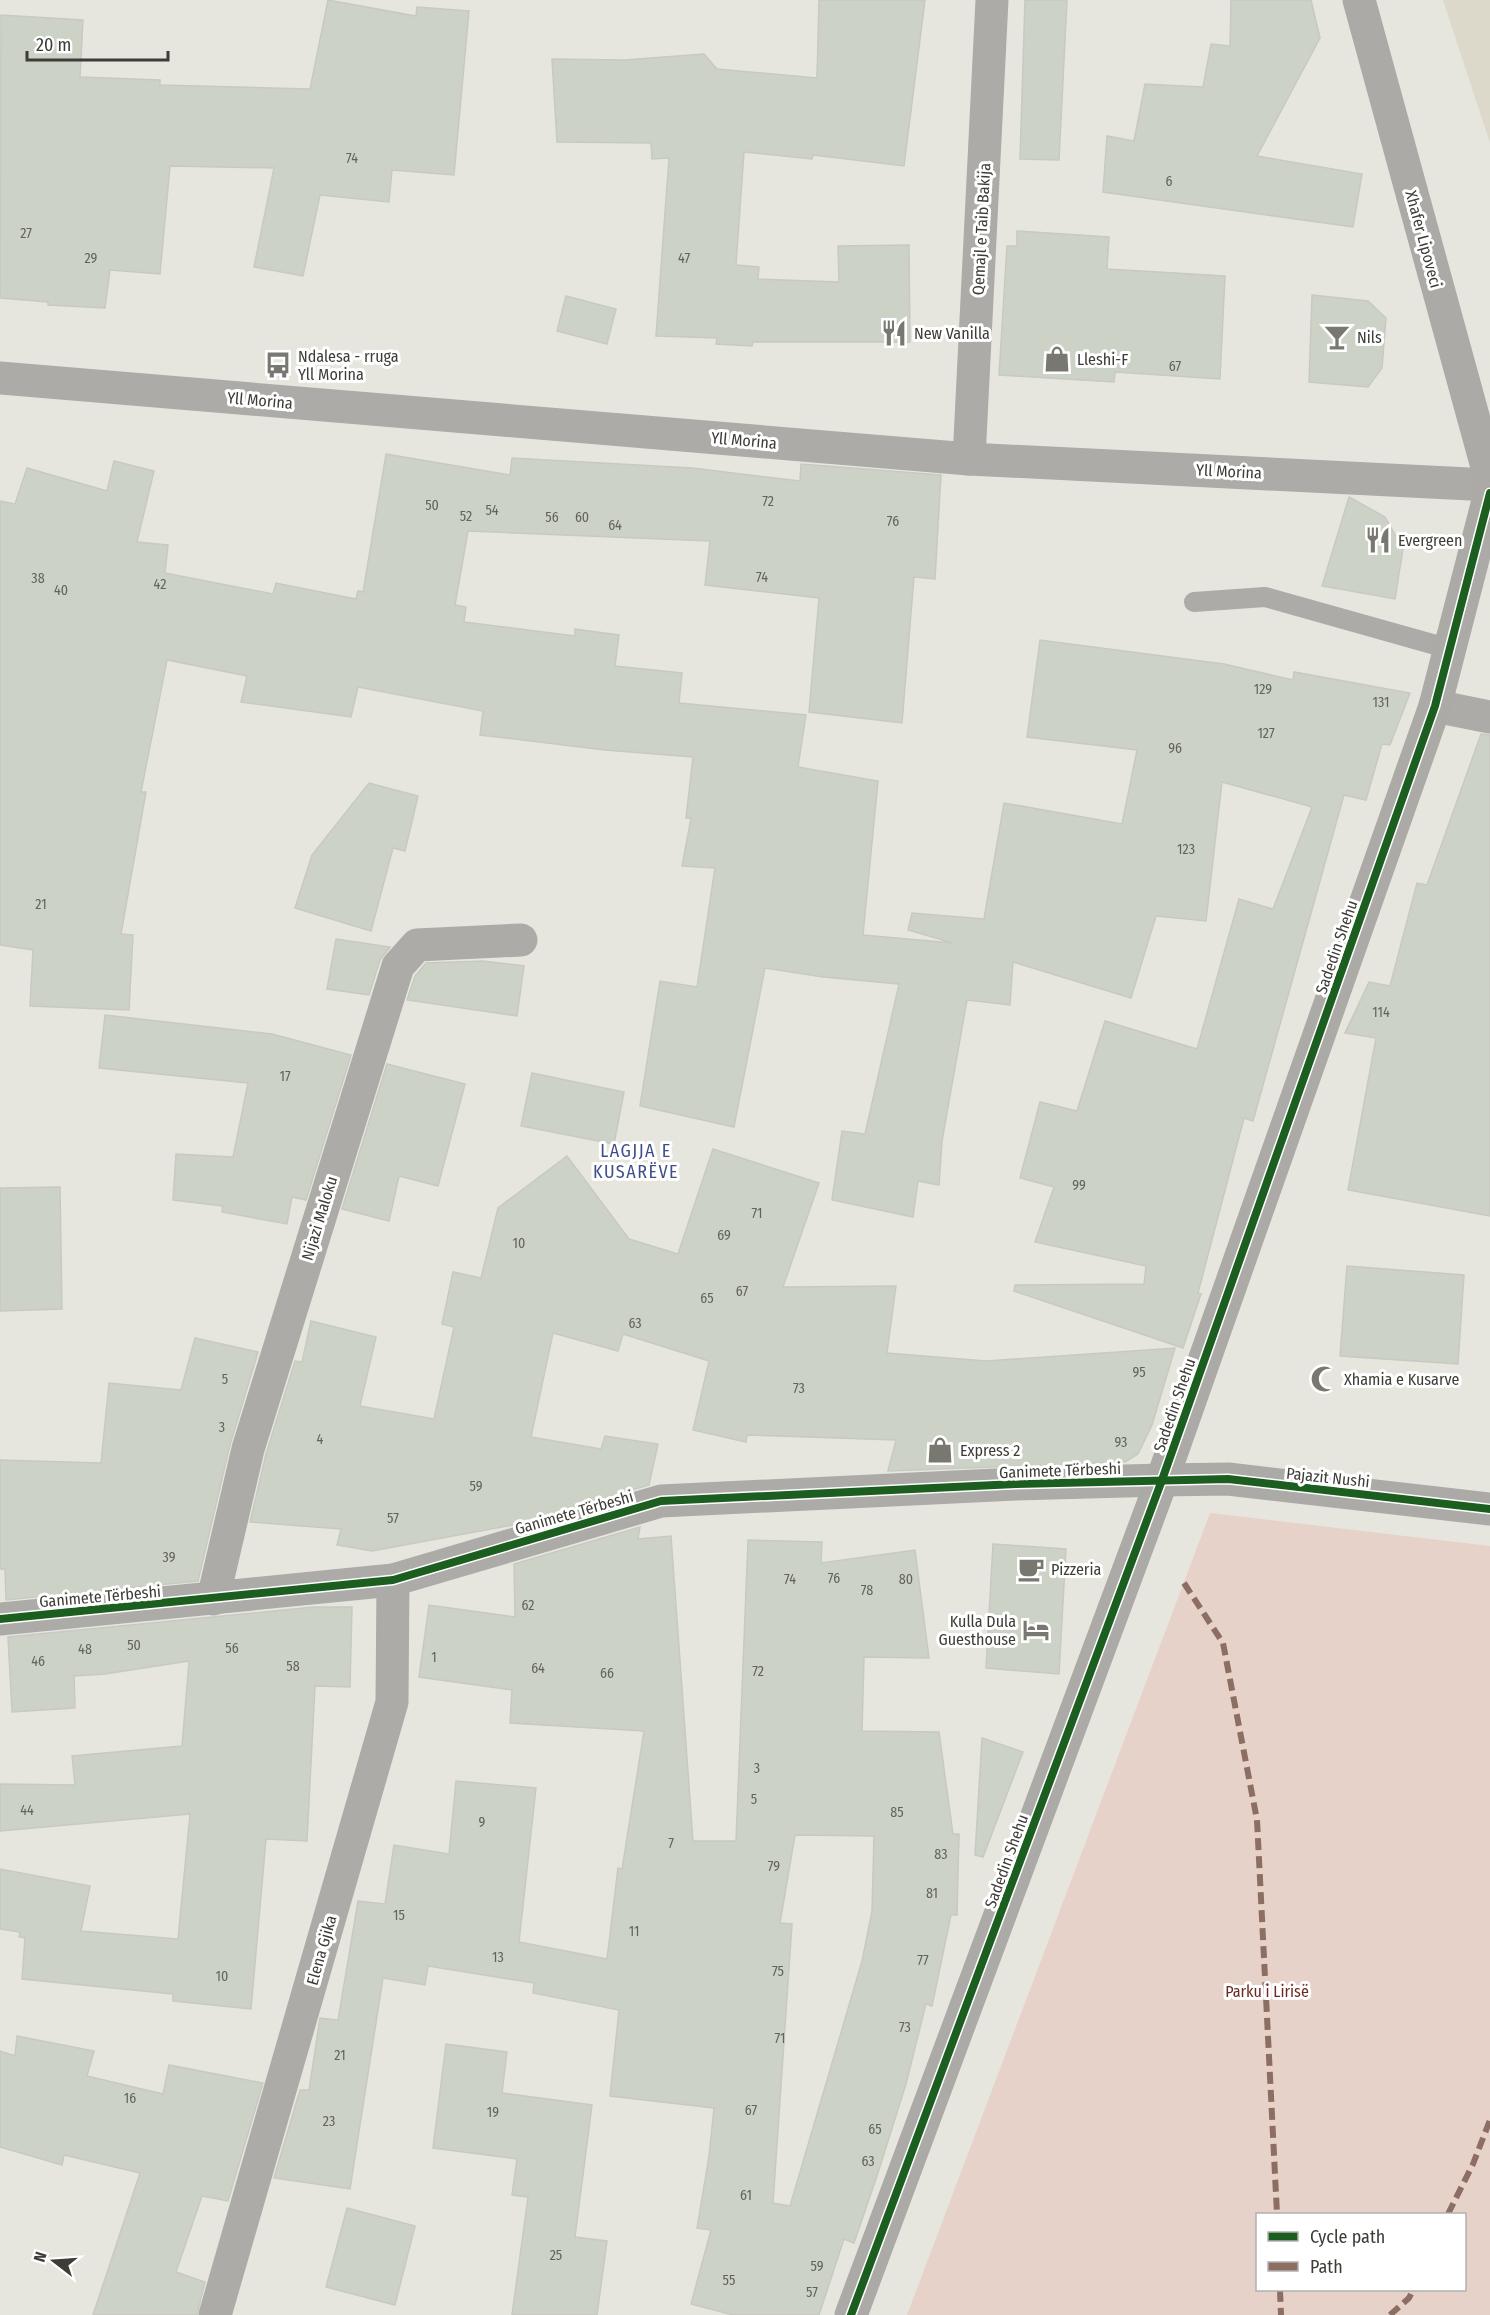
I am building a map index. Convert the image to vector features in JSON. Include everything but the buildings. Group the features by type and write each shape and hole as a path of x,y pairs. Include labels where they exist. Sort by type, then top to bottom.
{"street":[{"name":"Qemajl e Taib Bakija","path":"969,459 992,0"},
{"name":"Xhafer Lipoveci","path":"1359,0 1490,478"},
{"name":"Yll Morina","path":"0,378 969,459 1490,485"},
{"name":"Sadedin Shehu","path":"851,2315 1162,1480 1435,706 1490,493"},
{"path":"1435,706 1490,717"},
{"name":"Nijazi Maloku","path":"213,1599 248,1449 398,966 417,945 521,940"},
{"name":"Pajazit Nushi","path":"1162,1480 1228,1479 1490,1509"},
{"name":"Ganimete Tërbeshi","path":"0,1619 393,1580 661,1501 1162,1480"},
{"name":"Elena Gjika","path":"216,2315 392,1702 393,1580"}],"lane":[{"path":"1194,602 1265,597 1450,649"}],"shaded area":[{"path":"1443,0 1490,0 1490,143"}],"green space":[{"name":"Parku i Lirisë","path":"1210,1513 1490,1546 1490,2315 907,2315"}],"marked path":[{"path":"1184,1583 1223,1643 1257,1820 1277,2213"},
{"path":"1448,2213 1473,2164 1490,2120"},
{"path":"1280,2291 1281,2315"},
{"path":"1390,2315 1409,2298 1412,2291"}],"cycle path":[{"path":"851,2315 1162,1480 1435,706 1490,493"},
{"path":"0,1619 393,1580 661,1501 1016,1484 1228,1479 1490,1509"}],"place":[{"name":"New Vanilla","path":"894,333"},
{"name":"Nils","path":"1337,337"},
{"name":"Lleshi-F","path":"1057,359"},
{"name":"Ndalesa - rruga Yll Morina","path":"278,365"},
{"name":"Evergreen","path":"1378,540"},
{"name":"Xhamia e Kusarve","path":"1324,1379"},
{"name":"Express 2","path":"940,1450"},
{"name":"Pizzeria","path":"1031,1569"},
{"name":"Kulla Dula Guesthouse","path":"1036,1630"}],"district":[{"name":"LAGJJA E KUSARËVE","path":"636,1161"}]}
